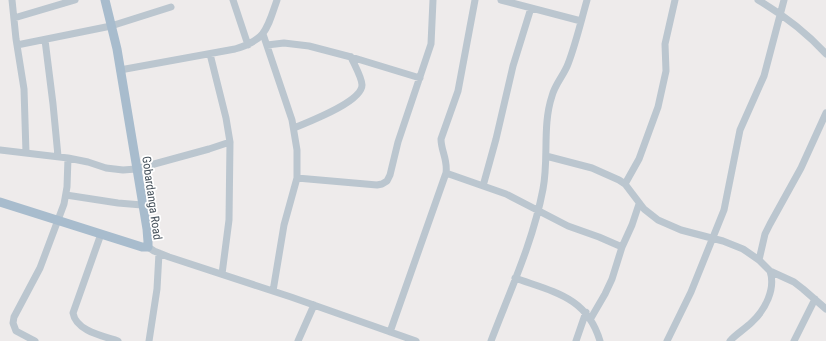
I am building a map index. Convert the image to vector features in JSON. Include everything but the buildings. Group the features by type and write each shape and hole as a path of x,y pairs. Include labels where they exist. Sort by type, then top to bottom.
{"main road":[{"name":"Gobardanga Road","path":"0,202 142,247 148,246 120,70 105,0"}],"street":[{"path":"12,0 24,89 26,153"},
{"path":"14,18 56,3 74,0"},
{"path":"233,0 248,45"},
{"path":"120,70 234,50 257,41 263,34 270,21 277,0"},
{"path":"297,178 377,185 387,181 390,175 398,142 431,44 433,0"},
{"path":"390,332 446,173 446,158 441,146 441,139 458,91 475,0"},
{"path":"501,0 581,21"},
{"path":"491,341 539,212 544,187 547,119 552,96 568,65 587,0"},
{"path":"626,184 638,159 658,107 666,71 665,44 675,0"},
{"path":"758,0 781,15 805,34 826,54"},
{"path":"667,341 691,292 724,210 740,130 764,76 784,0"},
{"path":"17,45 111,26 171,7"},
{"path":"483,186 496,139 513,66 531,8"},
{"path":"263,34 294,128 297,150 297,178 284,225 273,291"},
{"path":"45,40 58,156"},
{"path":"267,45 296,44 351,56 420,78"},
{"path":"210,54 226,118 230,142 229,220 222,274"},
{"path":"294,128 349,102 360,92 362,83 351,56"},
{"path":"759,260 765,234 801,168 826,113"},
{"path":"0,150 58,156 88,162 106,168 123,170 136,169 230,142"},
{"path":"546,156 606,173 626,184 639,204 658,220 681,230 733,244 743,249 759,260 770,271 794,282 804,289 826,309"},
{"path":"35,341 16,331 13,323 19,308 40,268 56,221 61,212 66,195 68,158"},
{"path":"446,173 506,194 568,226 593,234 622,247"},
{"path":"66,195 142,205"},
{"path":"591,318 612,279 622,247 632,225 639,204"},
{"path":"102,234 73,313 74,319 84,328 118,341"},
{"path":"148,246 159,253 416,341"},
{"path":"149,341 157,289 159,253"},
{"path":"730,341 754,321 764,307 773,284 770,271"},
{"path":"515,278 547,289 571,300 591,318 600,341"},
{"path":"794,341 815,299"},
{"path":"298,341 314,305"},
{"path":"576,341 586,312"}]}
